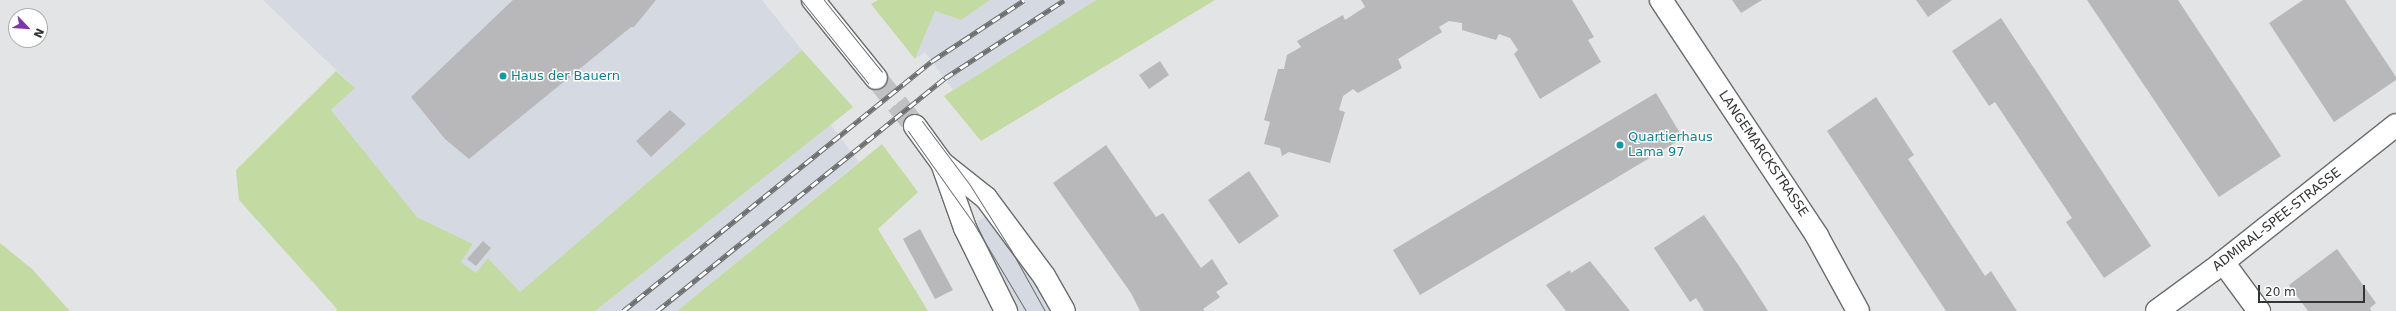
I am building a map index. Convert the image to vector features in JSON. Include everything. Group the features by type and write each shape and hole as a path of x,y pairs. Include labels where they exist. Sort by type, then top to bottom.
{"street":[{"path":"813,0 876,78"},
{"name":"LANGEMARCKSTRASSE","path":"1661,0 1817,236 1858,311"},
{"name":"ADMIRAL-SPEE-STRASSE","path":"2157,311 2223,262 2396,125"},
{"path":"915,126 942,163 986,198 1044,276 1064,311"},
{"path":"942,163 965,228 1006,311"},
{"path":"2223,262 2259,311"}],"shaded area":[{"path":"263,0 762,0 802,50 520,292 489,259 476,273 461,262 473,244 417,217 331,110 355,88"},
{"path":"990,0 1096,0 953,90 925,52 915,59 935,11 961,20"},
{"path":"830,124 859,162 677,311 595,311"},
{"path":"990,213 1054,311 1014,311 974,224"}],"green space":[{"path":"878,0 990,0 961,20 935,11 915,59 871,4"},
{"path":"1096,0 1215,0 981,141 944,96"},
{"path":"802,50 853,107 595,311 336,311 337,309 239,200 236,170 336,71 355,88 331,110 417,217 473,244 461,262 476,273 488,258 520,292"},
{"path":"882,144 918,192 878,229 928,311 677,311"},
{"path":"0,243 32,269 70,311 0,311"}],"building":[{"name":"Haus der Bauern","path":"513,0 656,0 634,27 631,27 469,159 445,139 411,97"},
{"path":"1361,0 1572,0 1594,37 1588,40 1601,62 1540,99 1514,54 1518,50 1510,38 1499,34 1496,40 1462,30 1462,23 1449,21 1439,27 1442,32 1398,59 1402,68 1358,93 1353,89 1343,96 1339,110 1345,112 1330,163 1289,152 1282,156 1280,148 1264,144 1270,122 1264,120 1278,69 1284,69 1287,55 1301,47 1297,41 1343,15 1345,20 1365,7"},
{"path":"1732,0 1762,0 1741,13"},
{"path":"1916,0 1952,0 1928,17"},
{"path":"2087,0 2178,0 2281,156 2219,197"},
{"path":"2303,0 2345,0 2396,77 2396,80 2334,122 2269,23"},
{"path":"2001,18 2151,246 2104,278 2066,222 2072,218 1995,102 1989,106 1952,51"},
{"path":"1160,61 1169,75 1149,89 1139,75"},
{"path":"1656,93 1683,138 1420,295 1393,250"},
{"path":"1876,97 1914,155 1908,159 1985,276 1991,271 2017,311 1946,311 1827,131"},
{"path":"670,110 686,124 651,157 636,141"},
{"path":"1106,145 1156,217 1163,213 1201,268 1212,259 1228,284 1216,292 1220,297 1203,309 1204,311 1140,311 1131,293 1053,183"},
{"path":"1249,171 1279,216 1239,244 1208,200"},
{"path":"1704,215 1768,311 1704,311 1696,298 1690,302 1654,248"},
{"path":"920,229 953,290 935,299 903,239"},
{"path":"483,241 491,248 476,266 467,259"},
{"path":"2337,249 2376,303 2370,308 2371,311 2308,311 2289,285"},
{"path":"1590,261 1630,311 1566,311 1546,285 1570,270 1571,273"}],"tunnel":[{"path":"876,78 915,126"}],"tram line":[{"path":"801,0 868,83"},
{"path":"824,0 882,72"},
{"path":"922,121 970,185 1011,250 1045,311"},
{"path":"908,131 974,224 1026,311"}],"railway":[{"path":"623,311 932,61 1024,0"},
{"path":"657,311 945,78 1064,0"}],"place":[{"name":"Haus der Bauern","path":"503,76"},
{"name":"Quartierhaus Lama 97","path":"1620,145"}]}
